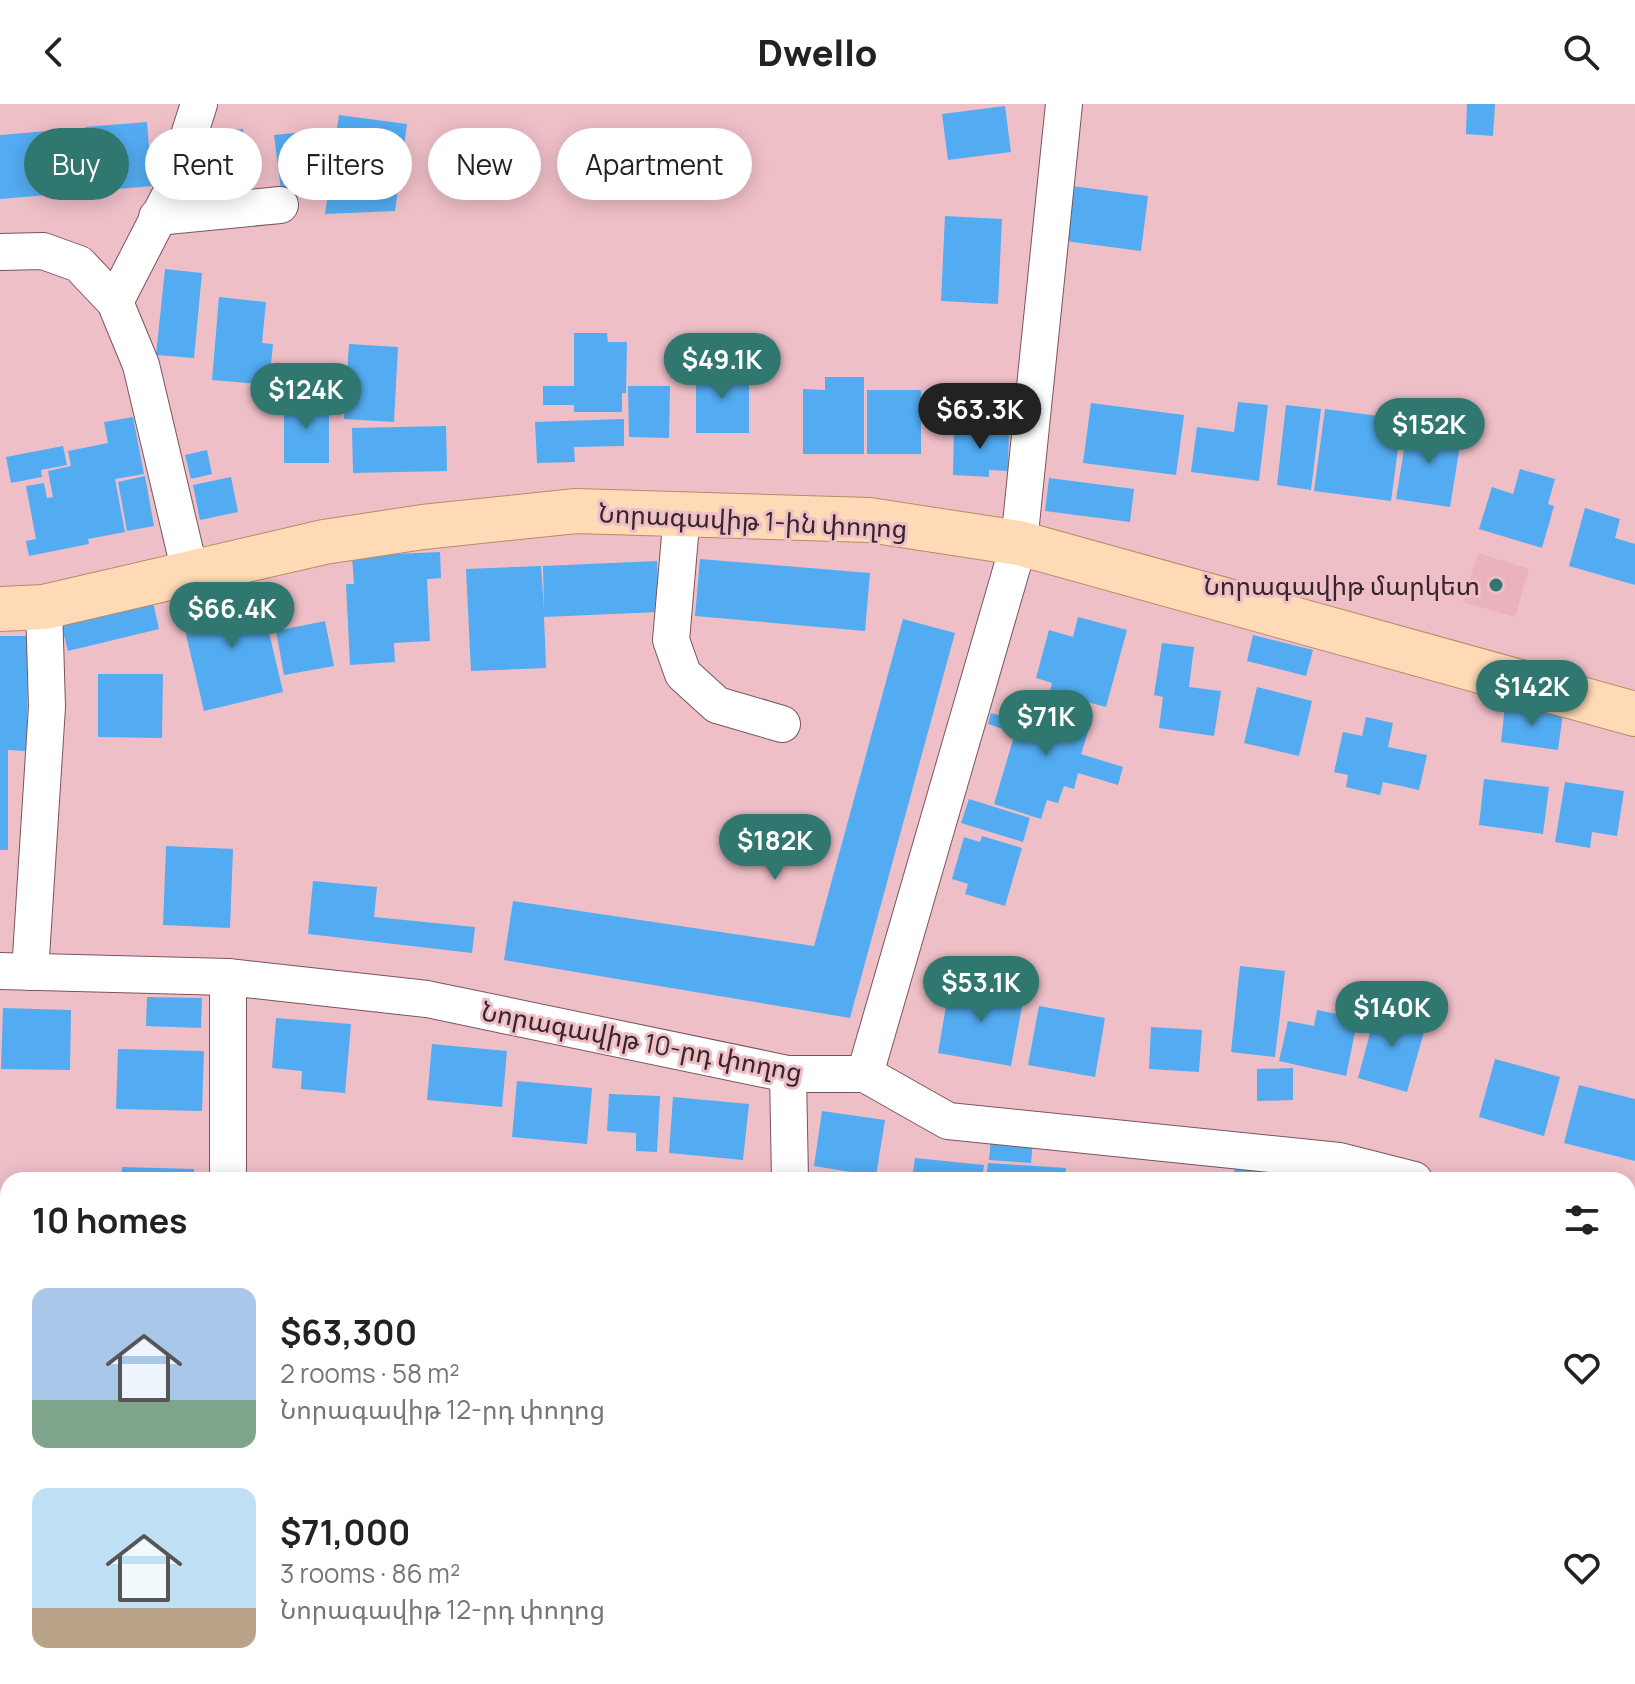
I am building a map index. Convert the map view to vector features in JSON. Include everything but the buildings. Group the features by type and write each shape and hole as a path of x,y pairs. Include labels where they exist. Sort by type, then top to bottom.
{"main road":[{"name":"Նորագավիթ 1-ին փողոց","path":"0,609 44,607 324,542 423,527 576,511 869,520 1019,543 1635,714"}],"street":[{"path":"115,302 170,195 199,104"},
{"path":"865,1074 1019,543 1064,104"},
{"path":"157,217 280,205"},
{"path":"0,252 43,251 79,264 115,302 141,365 190,572"},
{"path":"682,513 671,640 683,674 717,705 782,724"},
{"path":"15,972 47,707 44,607"},
{"name":"Նորագավիթ 10-րդ փողոց","path":"15,972 228,977 427,999 788,1074 865,1074 948,1121 1339,1161 1382,1172"},
{"path":"228,977 228,1172"},
{"path":"788,1074 790,1172"}],"shaded area":[{"name":"Նորագավիթ մարկետ","path":"1478,553 1529,569 1515,617 1463,602"}],"place":[{"name":"Նորագավիթ մարկետ","path":"1496,585"}]}
